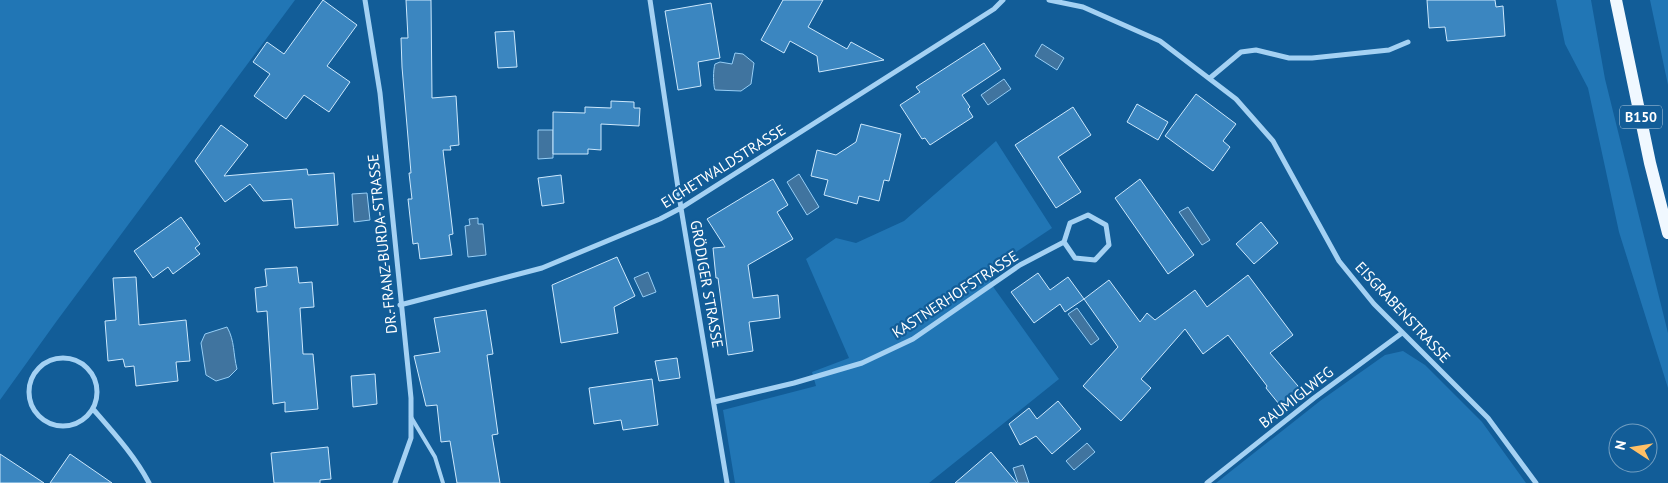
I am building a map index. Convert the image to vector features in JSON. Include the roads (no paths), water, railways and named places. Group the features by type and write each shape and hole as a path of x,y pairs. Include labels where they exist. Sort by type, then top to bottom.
{"main road":[{"name":"B150","path":"1616,0 1650,163 1668,234"}],"street":[{"name":"DR.-FRANZ-BURDA-STRASSE","path":"365,0 380,93 400,305 411,398 412,438 395,483"},
{"name":"GRÖDIGER STRASSE","path":"650,0 681,208 727,483"},
{"name":"EICHETWALDSTRASSE","path":"400,305 542,268 660,219 681,208 994,9 1003,0"},
{"name":"EISGRABENSTRASSE","path":"1049,0 1083,7 1160,41 1236,99 1273,141 1339,261 1374,304 1488,418 1536,483"},
{"path":"1210,78 1241,52 1256,50 1289,58 1312,58 1389,50 1408,42"},
{"path":"1088,216 1106,225 1109,245 1095,260 1076,258 1064,242 1070,223 1088,216"},
{"name":"KASTNERHOFSTRASSE","path":"714,402 794,383 862,363 913,339 1020,266 1064,242"},
{"name":"BAUMIGLWEG","path":"1207,483 1314,398 1402,333"},
{"path":"67,357 79,361 88,368 97,383 97,398 93,409 85,418 75,424 64,426 52,424 39,416 32,405 29,394 34,374 48,361 55,358 67,357"},
{"path":"93,409 117,437 149,483"}],"lane":[{"path":"411,417 435,457 443,483"}]}
